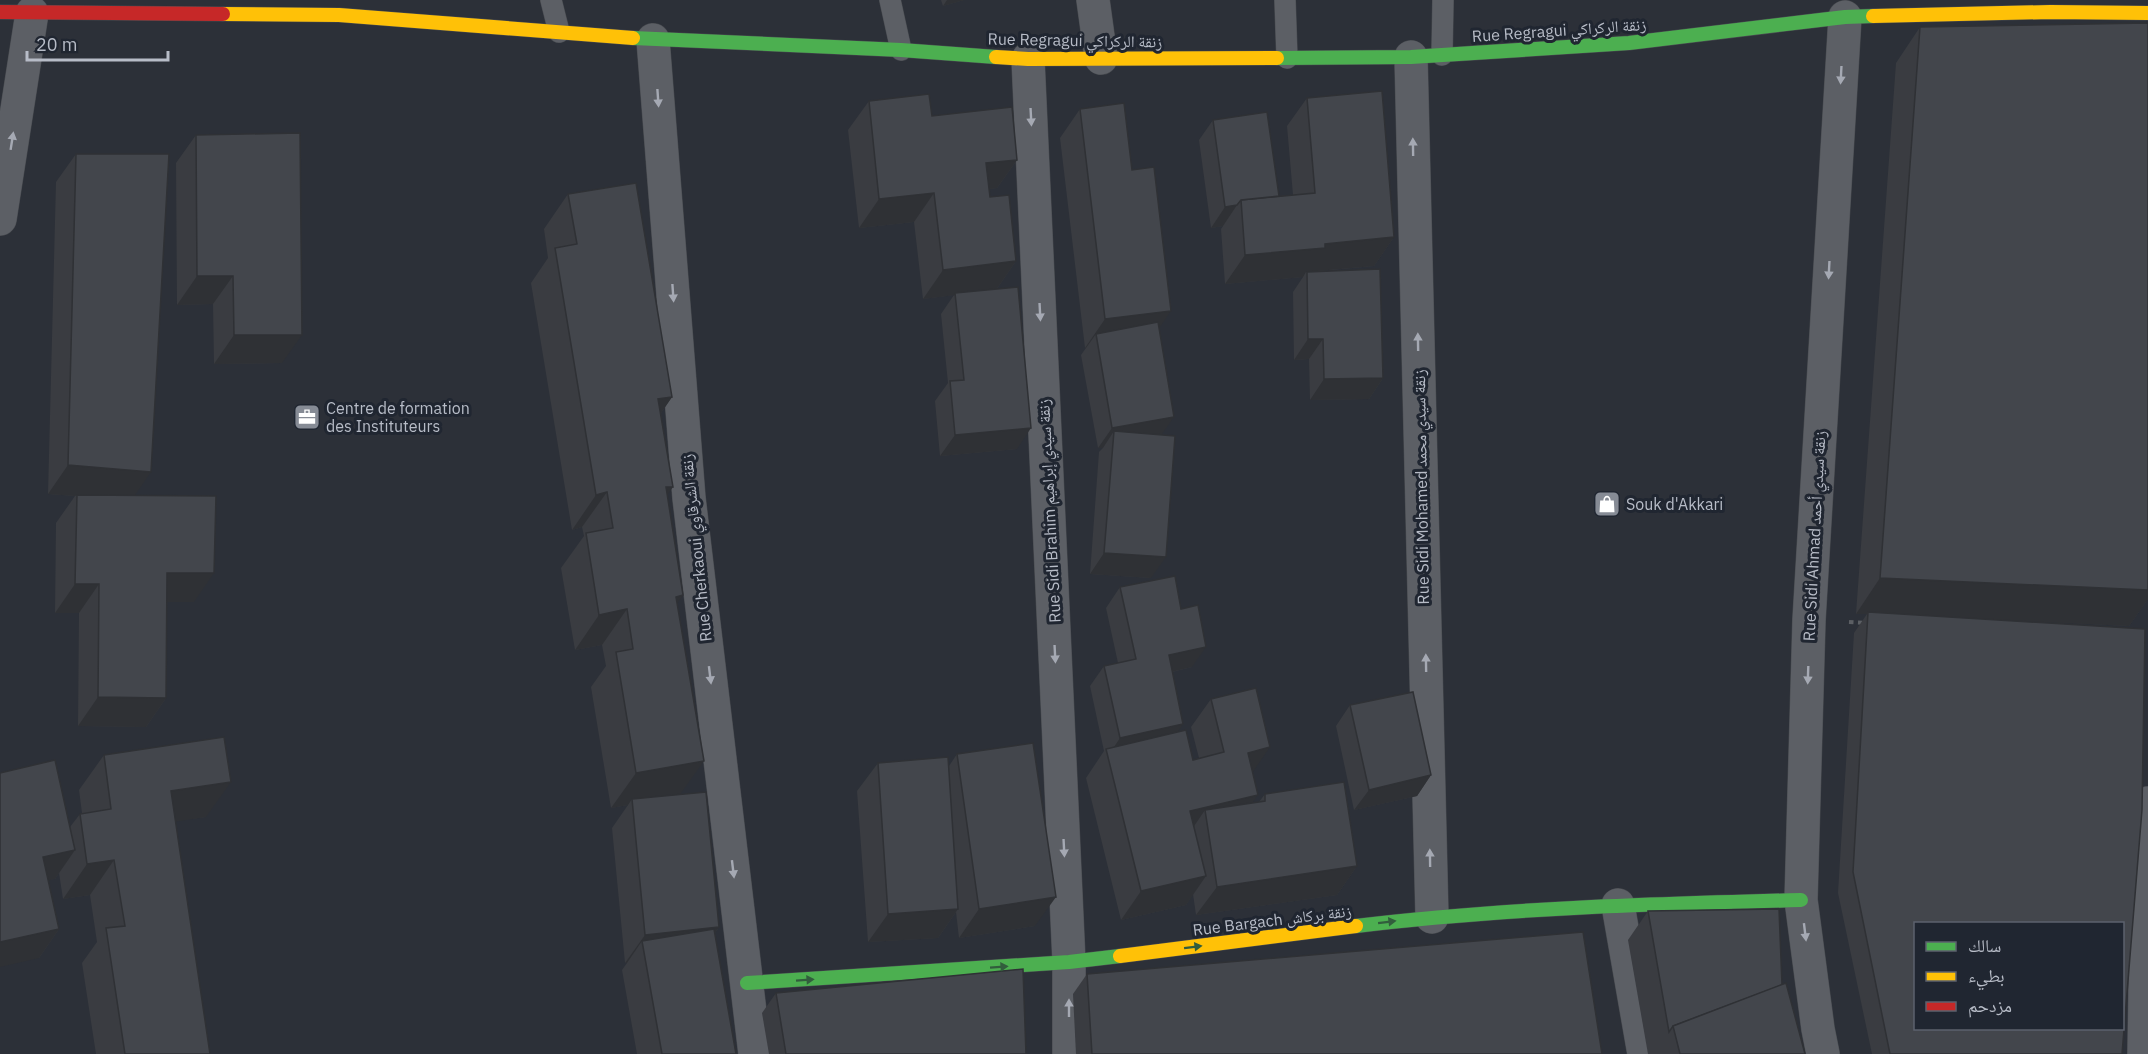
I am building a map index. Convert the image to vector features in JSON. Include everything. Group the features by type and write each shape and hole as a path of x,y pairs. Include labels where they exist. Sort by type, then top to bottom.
{"street":[{"path":"1093,0 1101,58"},
{"name":"Rue Regragui زنقة الركراكي","path":"0,12 32,13 78,7 338,7 559,32 653,40 901,50 1028,59 1426,56 1629,43 1845,17 1881,8 2050,6 2148,13"},
{"path":"0,219 32,13"},
{"name":"Rue Sidi Ahmad زنقة سيدي أحمد","path":"1823,1054 1802,900 1809,620 1845,17"},
{"name":"Rue Cherkaoui زنقة الشرقاوي","path":"653,40 689,498 755,1054"},
{"name":"Rue Sidi Mohamed زنقة سيدي محمد","path":"1426,56 1432,917"},
{"name":"Rue Sidi Brahim زنقة سيدي إبراهيم","path":"1028,59 1069,962 1069,1054"},
{"path":"2144,1054 2148,803"},
{"name":"Rue Bargach زنقة بركاش","path":"747,983 1069,962 1432,917 1618,905 1802,900"},
{"path":"1618,905 1644,1054"}],"lane":[{"path":"551,0 559,32"},
{"path":"890,0 901,50"},
{"path":"1285,0 1287,58"},
{"path":"1426,56 1443,0"}],"path":[{"path":"1809,620 1868,623"}],"building":[{"path":"2148,23 2148,590 1880,578 1920,27"},
{"path":"1382,91 1394,237 1325,244 1325,248 1245,255 1241,200 1315,193 1307,98"},
{"path":"929,94 932,116 1012,107 1017,160 986,163 990,197 1009,195 1016,261 943,270 934,193 879,199 869,101"},
{"path":"1124,103 1132,170 1154,167 1171,311 1105,319 1080,109"},
{"path":"1267,112 1279,196 1241,200 1237,205 1225,207 1213,120"},
{"path":"300,133 302,335 234,335 233,276 197,276 196,135"},
{"path":"76,154 169,154 151,472 68,465"},
{"path":"636,183 672,397 658,399 673,487 666,487 683,595 676,597 704,761 636,773 616,652 633,649 627,609 599,615 586,533 613,528 607,492 596,495 555,248 577,244 568,194"},
{"path":"1380,269 1383,378 1324,379 1323,339 1308,339 1307,272"},
{"path":"1018,287 1031,428 955,435 950,381 964,380 955,293"},
{"path":"1158,322 1174,417 1112,428 1096,334"},
{"path":"1114,431 1175,436 1166,557 1104,553"},
{"path":"77,495 216,496 214,573 167,573 166,698 98,697 99,584 75,584"},
{"path":"1175,576 1181,609 1198,605 1206,647 1169,655 1183,724 1120,738 1104,666 1136,659 1120,587"},
{"path":"1868,612 2145,629 2142,810 2124,1030 2124,922 1914,922 1914,1030 2124,1030 2122,1054 1890,1054 1853,872"},
{"path":"1256,688 1270,747 1248,753 1258,795 1190,811 1206,876 1141,891 1106,749 1186,730 1193,760 1224,752 1211,699"},
{"path":"1413,692 1431,775 1369,790 1350,705"},
{"path":"224,737 231,782 171,791 210,1054 125,1054 106,928 125,926 114,860 87,864 80,814 111,809 104,755"},
{"path":"1033,743 1056,897 979,909 957,754"},
{"path":"948,757 958,909 888,914 878,763"},
{"path":"55,760 75,850 43,857 59,929 0,942 0,773"},
{"path":"1344,782 1357,866 1217,887 1205,810 1265,801 1265,794"},
{"path":"706,792 719,927 645,935 632,799"},
{"path":"1779,909 1782,985 1673,1026 1669,1032 1648,911"},
{"path":"714,929 736,1054 662,1054 642,941"},
{"path":"1583,932 1602,1054 1092,1054 1087,974"},
{"path":"1023,969 1026,1054 786,1054 776,993"},
{"path":"1786,983 1805,1054 1680,1054 1673,1026"}],"traffic: fast":[{"path":"1277,58 1411,57 1629,43 1845,17 1873,16"},
{"path":"633,38 901,50 996,57"},
{"path":"1356,926 1523,911 1801,900"},
{"path":"747,983 1069,962 1120,956"}],"traffic: slow":[{"path":"1873,16 2050,12 2148,13"},
{"path":"223,14 339,15 633,38"},
{"path":"996,57 1028,59 1277,58"},
{"path":"1120,956 1356,926"}],"traffic: jam":[{"path":"0,12 223,14"}],"place":[{"name":"Centre de formation des Instituteurs","path":"307,417"},
{"name":"Souk d'Akkari","path":"1607,504"}]}
